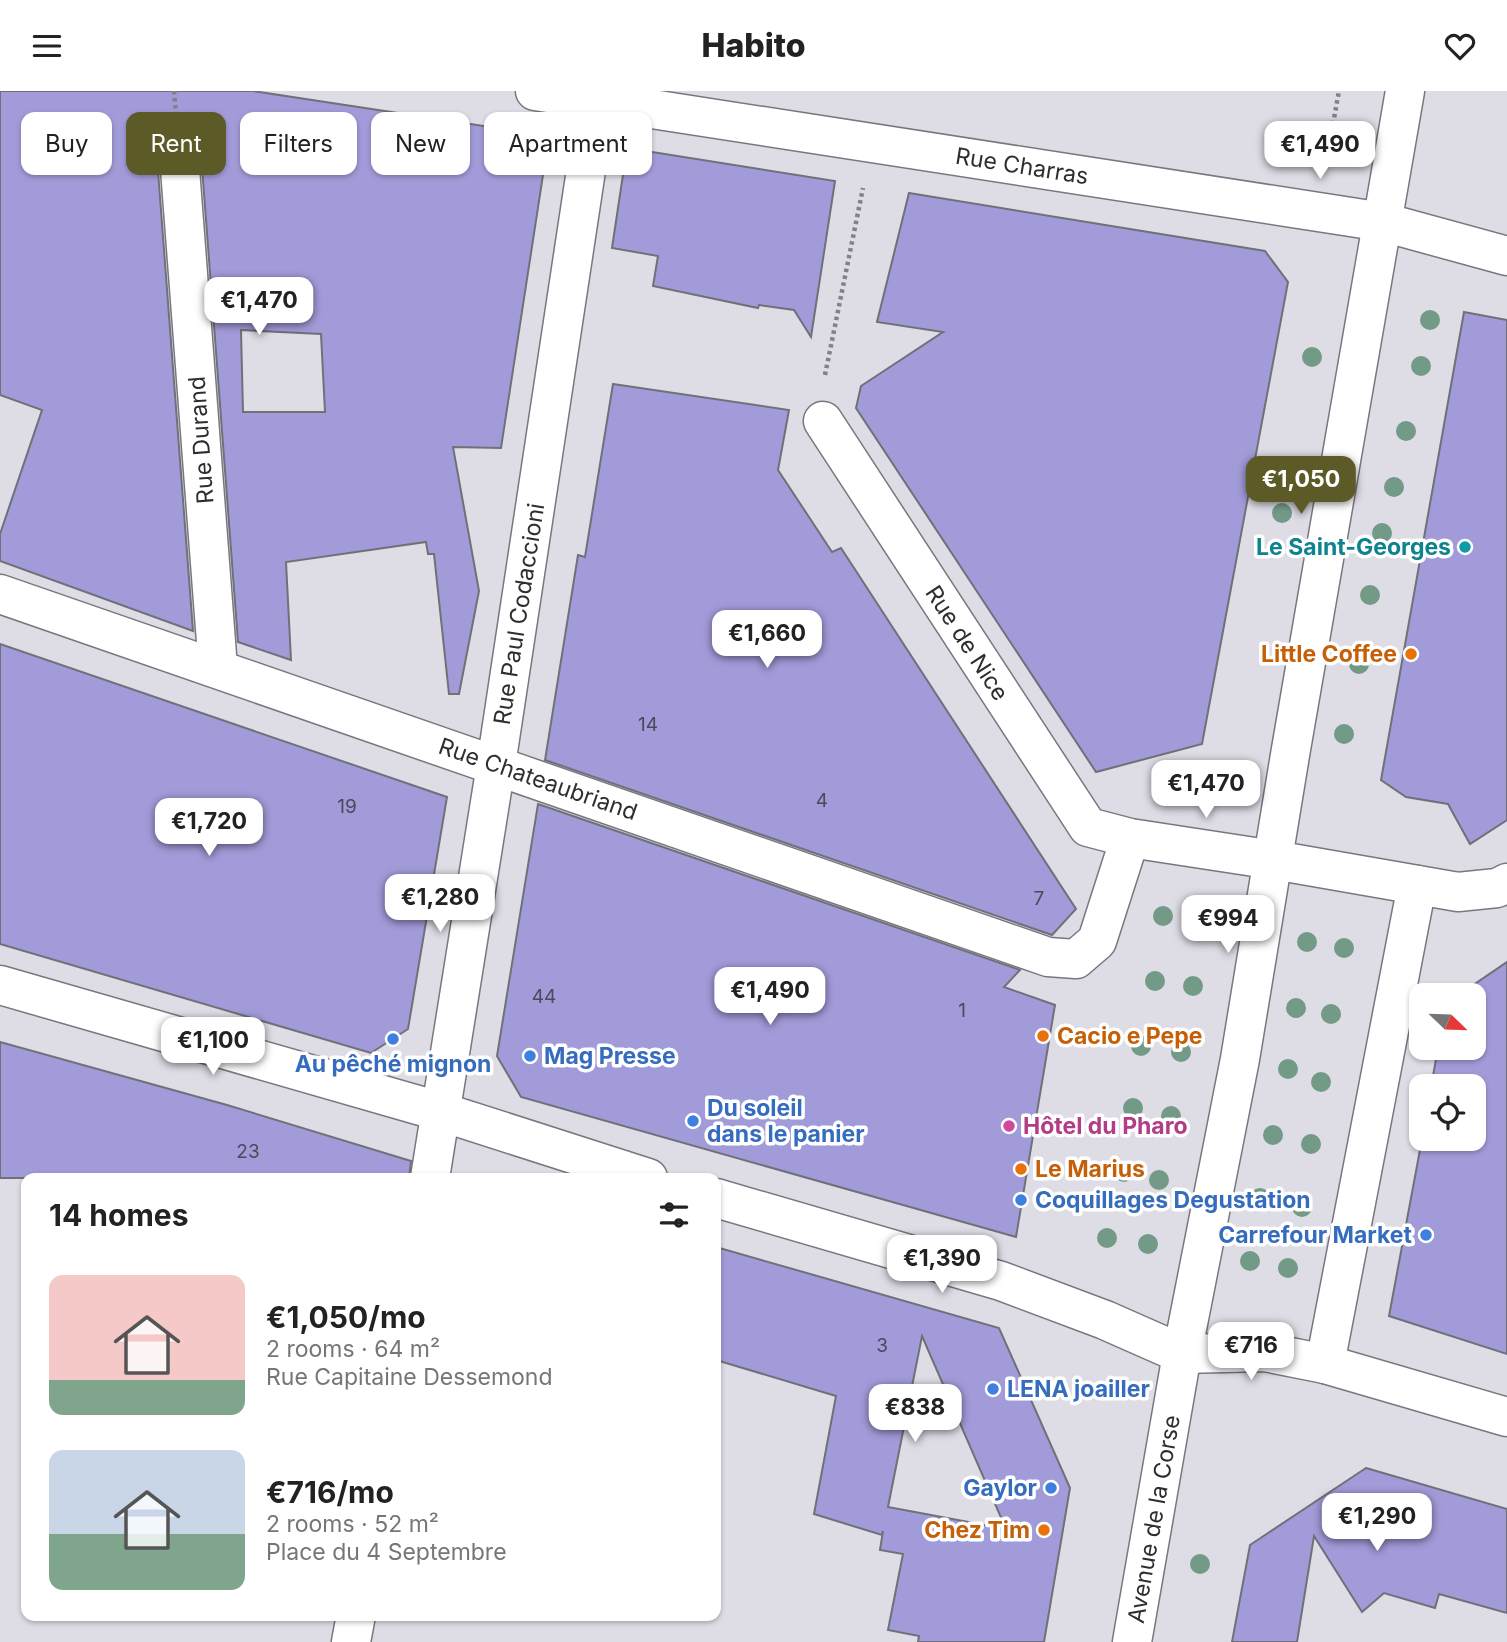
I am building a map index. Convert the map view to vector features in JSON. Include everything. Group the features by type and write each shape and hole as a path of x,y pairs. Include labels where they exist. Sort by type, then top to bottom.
{"street":[{"name":"Rue Charras","path":"535,91 597,96 1382,222 1507,256"},
{"name":"Avenue de la Corse","path":"1132,1642 1182,1354 1240,1059 1405,91"},
{"name":"Rue Paul Codaccioni","path":"431,1173 496,765 597,96"},
{"name":"Rue Durand","path":"180,175 218,669"},
{"name":"Rue de Nice","path":"823,421 1087,827 1129,838 1274,860 1458,893 1497,888 1507,883"},
{"name":"Rue Chateaubriand","path":"0,594 1048,957 1076,959 1097,941 1129,838"},
{"path":"1325,1364 1417,885"},
{"path":"0,985 442,1112 632,1173"},
{"path":"721,1199 1001,1281 1105,1320 1182,1354 1265,1352 1325,1364 1507,1417"},
{"path":"351,1642 355,1621"}],"path":[{"path":"1323,167 1339,91"},
{"path":"824,379 864,183"}],"building":[{"path":"0,91 253,91 391,112 371,112 371,175 470,175 470,124 484,126 484,175 543,175 501,448 453,447 479,591 459,694 449,694 434,554 428,554 426,542 286,562 291,660 238,642 203,175 226,175 226,112 126,112 126,175 158,175 193,631 0,561 0,534 42,410 0,395","holes":["241,330 321,334 325,412 243,412"]},
{"path":"652,152 835,181 811,337 794,310 759,305 758,308 653,286 658,256 612,248 623,175 652,175"},
{"path":"909,193 1265,251 1288,282 1202,744 1096,772 856,408 861,386 943,332 877,322"},
{"name":"Le Saint-Georges","path":"1464,312 1507,320 1507,820 1470,844 1448,804 1406,797 1381,780"},
{"path":"613,384 789,410 778,470 832,552 841,548 1076,909 1052,935 545,760 578,555 585,557"},
{"path":"0,644 447,797 408,1029 371,1053 0,944"},
{"path":"538,804 1020,970 1004,987 1055,1005 1016,1237 521,1097 497,1056"},
{"path":"1507,962 1507,1354 1389,1316 1420,1151 1486,1151 1486,1074 1433,1074 1436,1061 1486,1061 1486,983 1476,983"},
{"path":"0,1042 227,1105 411,1161 410,1173 21,1173 21,1178 0,1178"},
{"path":"721,1248 999,1328 1070,1488 1044,1642 918,1642 919,1636 888,1630 903,1554 880,1550 883,1531 882,1535 814,1514 836,1396 721,1362","holes":["922,1336 1006,1529 888,1507"]},
{"path":"1366,1468 1507,1509 1507,1613 1439,1594 1435,1608 1384,1593 1362,1612 1314,1536 1297,1642 1232,1642 1250,1545"}],"place":[{"name":"Le Saint-Georges","path":"1465,547"},
{"name":"Little Coffee","path":"1411,654"},
{"name":"Cacio e Pepe","path":"1043,1036"},
{"name":"Au pêché mignon","path":"393,1039"},
{"name":"Mag Presse","path":"530,1056"},
{"name":"Du soleil dans le panier","path":"693,1121"},
{"name":"Hôtel du Pharo","path":"1009,1126"},
{"name":"Le Marius","path":"1021,1169"},
{"name":"Coquillages Degustation","path":"1021,1200"},
{"name":"Carrefour Market","path":"1426,1235"},
{"name":"LENA joailler","path":"993,1389"},
{"name":"Gaylor","path":"1051,1488"},
{"name":"Chez Tim","path":"1044,1530"}]}
